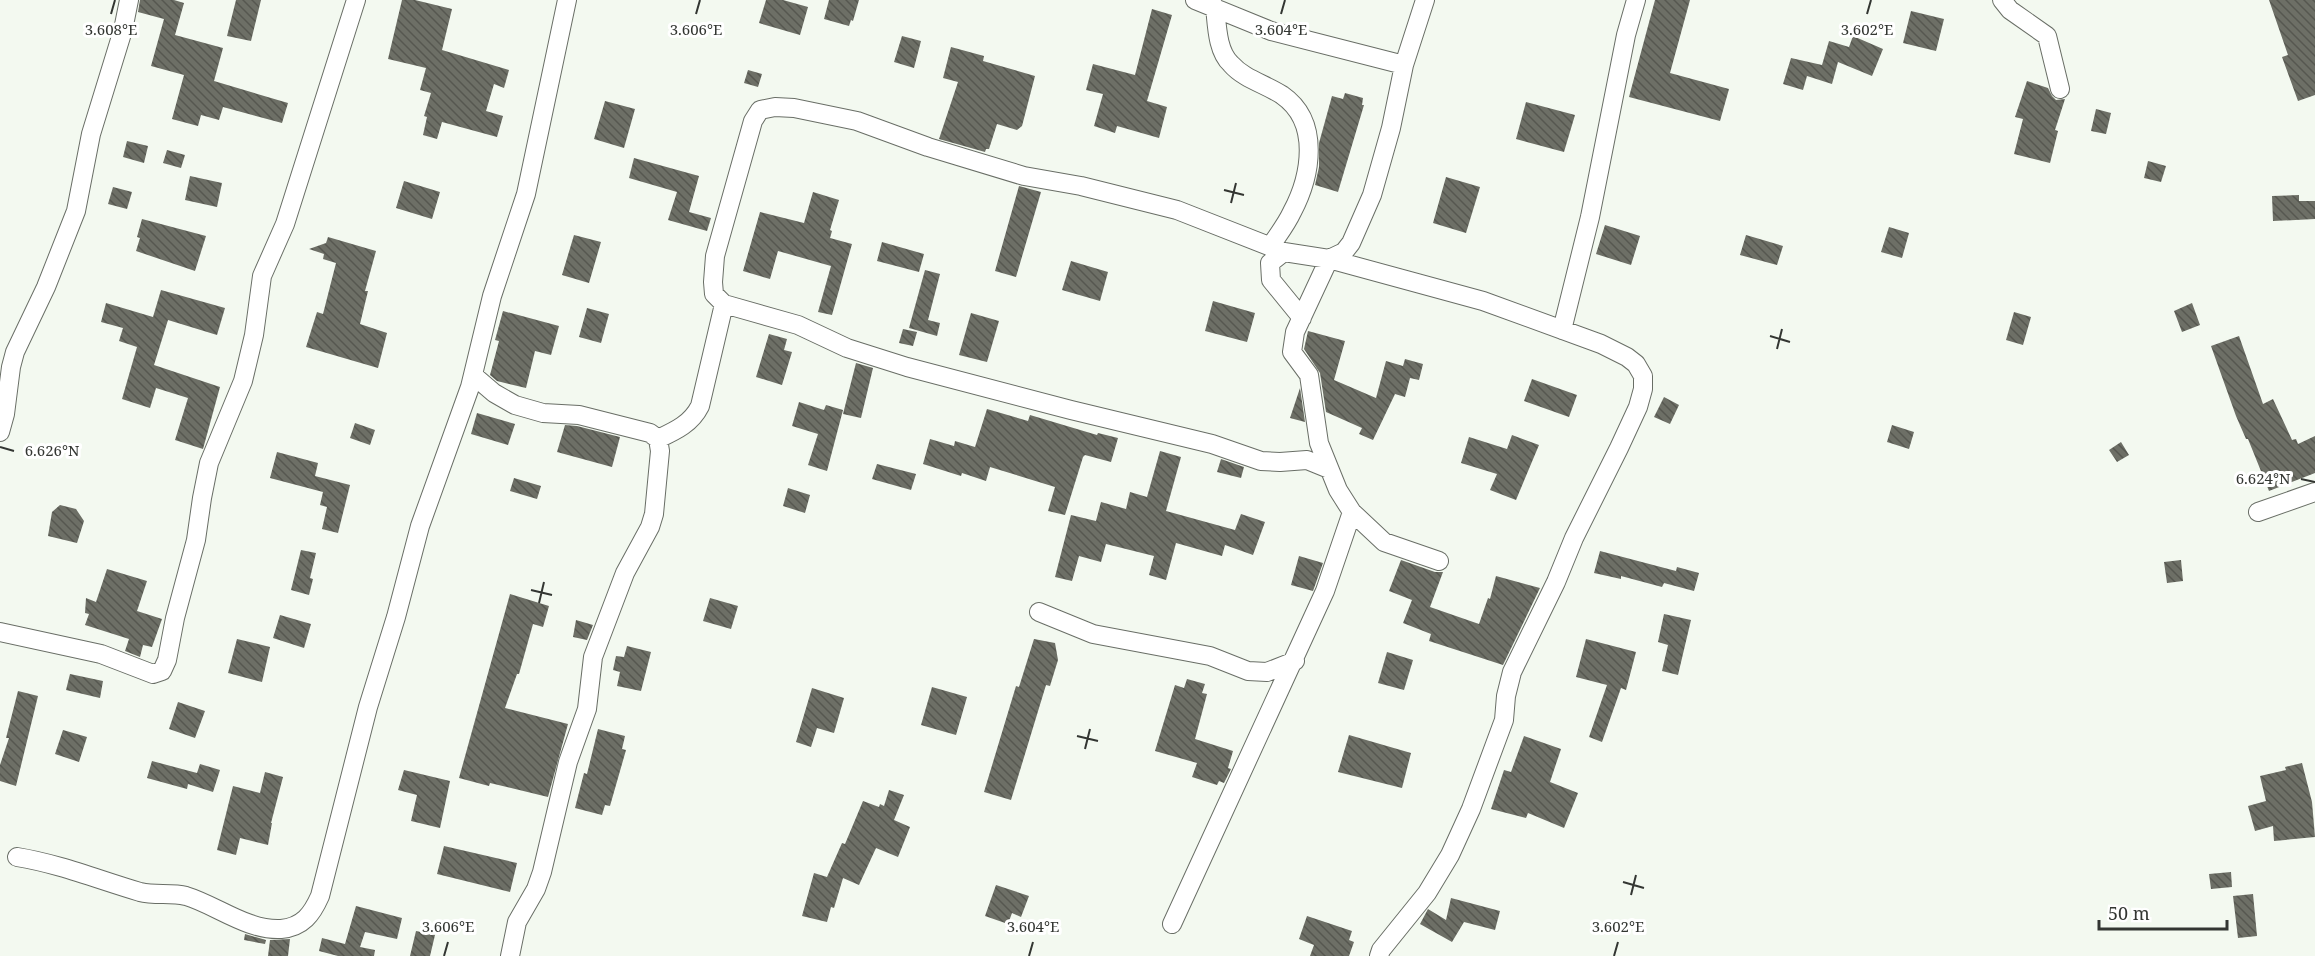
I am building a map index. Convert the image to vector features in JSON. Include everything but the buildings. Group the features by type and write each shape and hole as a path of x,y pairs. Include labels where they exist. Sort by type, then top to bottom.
{"street":[{"path":"0,432 15,352 46,287 76,211 91,134 123,30 129,0"},
{"path":"0,632 101,654 153,674 162,671 167,660 175,618 196,540 210,463 243,381 254,336 262,276 285,224 356,0"},
{"path":"17,857 48,862 141,892 182,895 263,926 280,929 296,925 307,919 320,896 368,707 396,617 420,526 450,446 473,375 492,296 526,194 567,0"},
{"path":"1194,0 1271,31 1404,65"},
{"path":"1425,0 1404,65 1391,128 1372,195 1351,243 1344,252 1329,258 1292,343 1292,352 1309,375 1319,443 1329,469 1352,512 1384,542 1439,561"},
{"path":"1562,330 1590,217 1626,35 1636,0"},
{"path":"2002,0 2010,10 2047,36 2060,89"},
{"path":"1215,7 1221,46 1230,64 1282,96 1297,109 1306,126 1310,148 1305,178 1268,272 1270,280 1302,318"},
{"path":"1329,469 1307,460 1261,461 1212,444 996,391 846,348 798,325 724,304 714,294 715,256 753,121 760,110 775,107 814,111 857,121 928,147 1024,176 1155,203 1238,233 1277,250 1329,258 1483,301 1601,344 1628,357 1636,364 1642,376 1643,389 1619,448 1574,538 1556,582 1512,672 1506,696 1504,720 1471,809 1450,855 1427,893 1378,956"},
{"path":"658,440 682,428 695,417 700,406 724,304"},
{"path":"473,375 494,393 515,405 543,413 579,415 650,433 658,440 660,451 654,514 650,527 625,573 593,657 587,709 568,762 542,872 536,889 517,922 510,956"},
{"path":"1307,460 1319,443"},
{"path":"2258,512 2315,492"},
{"path":"1172,924 1295,661 1325,591 1352,512"},
{"path":"1039,612 1093,634 1210,656 1248,670 1268,672 1295,661"}]}
